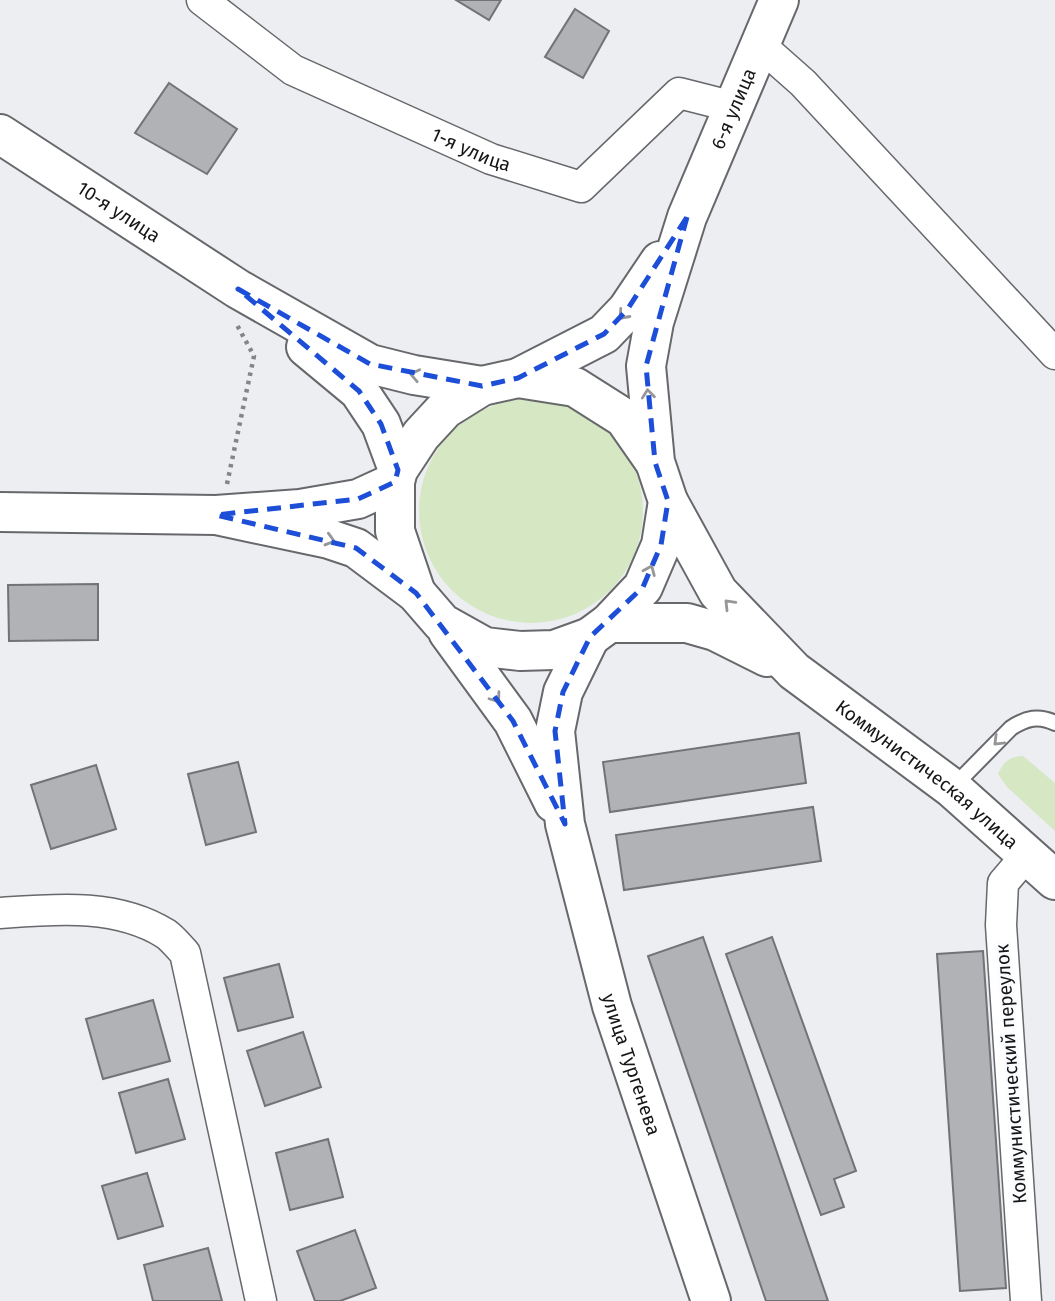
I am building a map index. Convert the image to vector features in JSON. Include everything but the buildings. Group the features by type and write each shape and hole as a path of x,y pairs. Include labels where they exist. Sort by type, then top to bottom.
{"street":[{"name":"1-я улица","path":"202,0 293,70 491,159 580,187 679,93 734,107"},
{"name":"6-я улица","path":"687,217 779,0"},
{"path":"760,45 803,83 1055,354"},
{"name":"10-я улица","path":"0,134 238,289 370,364 414,375 575,387 624,418 655,462"},
{"path":"0,512 216,515 312,507 358,499 396,476 421,435 445,409 604,334 627,310 687,217"},
{"path":"655,462 646,366 654,323 687,217"},
{"name":"10-я улица","path":"238,289 359,391 381,424 396,476"},
{"name":"Коммунистическая улица","path":"655,462 668,501 718,592 794,671 952,788 1055,880"},
{"path":"396,476 395,531 415,593"},
{"path":"216,515 330,539 356,548 415,593 442,623 485,647 520,651 554,650 599,630 643,587 661,545 668,501"},
{"name":"улица Тургенева","path":"442,623 513,722 565,824"},
{"name":"Коммунистическая улица","path":"599,630 687,624 715,631 794,671"},
{"name":"улица Тургенева","path":"599,630 562,692 555,731 565,824 612,1006 711,1301"},
{"name":"Коммунистический переулок","path":"1026,856 1003,883 1001,925 1026,1301"},
{"path":"0,913 95,910 152,927 169,936 185,953 261,1301"}],"lane":[{"path":"952,788 1011,727 1033,718 1055,723"}],"path":[{"path":"216,515 227,482 254,356 226,307 238,289"}],"highlighted area":[{"path":"687,217 646,366 655,462 668,501 661,545 643,587 590,637 563,692 555,731 565,824 513,721 416,593 356,548 216,515 358,499 395,482 398,470 381,424 359,391 238,289 370,364 482,386 518,378 604,334 627,310"}],"green space":[{"path":"520,399 542,399 584,412 602,424 618,440 635,468 643,511 635,554 618,582 602,598 574,615 542,623 520,623 478,610 460,598 444,582 427,554 419,522 419,500 432,458 444,440 460,424 488,407"},
{"path":"1023,756 1055,783 1055,831 1007,787 998,774 1007,760"}]}
